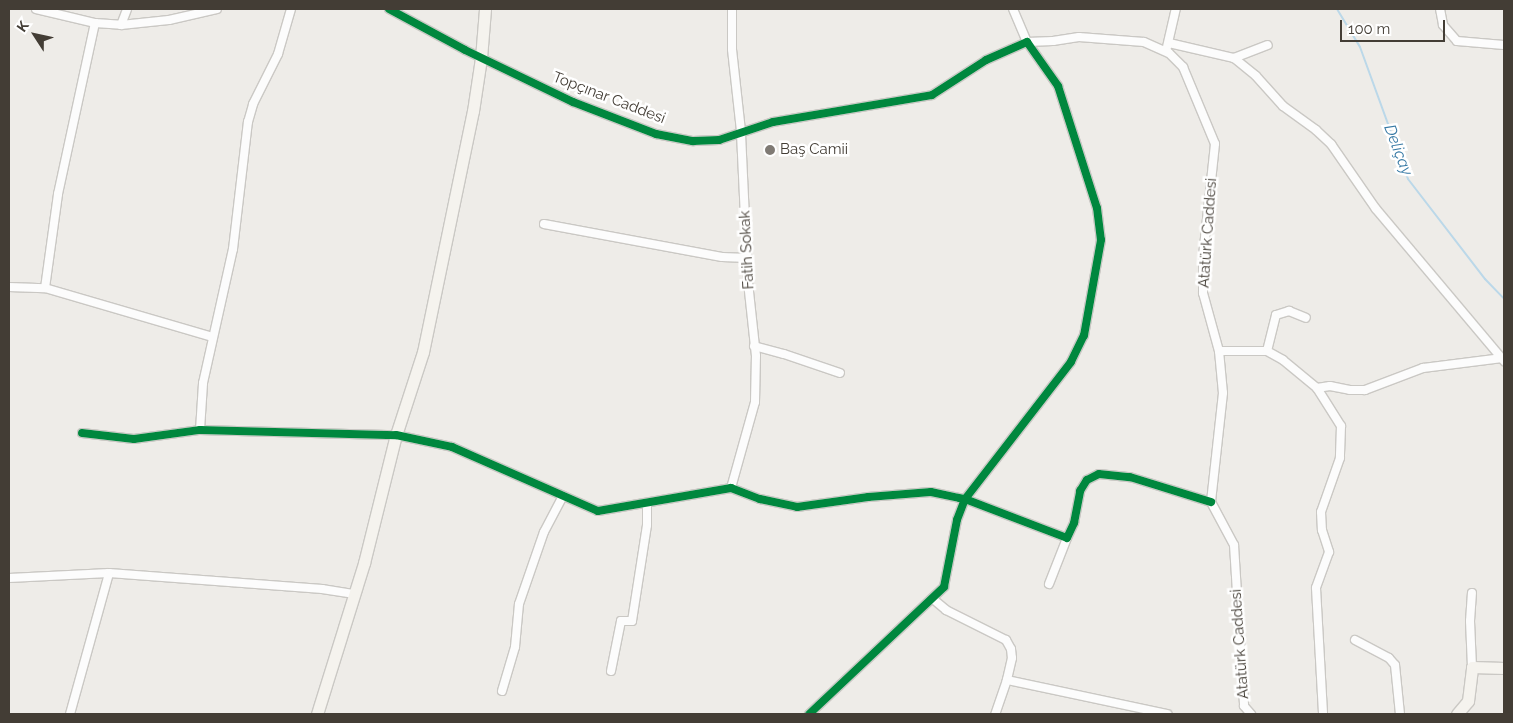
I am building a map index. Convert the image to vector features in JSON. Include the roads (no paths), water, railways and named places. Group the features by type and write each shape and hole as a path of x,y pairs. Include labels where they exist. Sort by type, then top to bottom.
{"street":[{"path":"36,9 94,23 121,25 169,20 217,9"},
{"path":"121,25 127,9"},
{"path":"200,430 203,383 233,250 248,122 253,104 278,54 291,9"},
{"name":"Topçınar Caddesi","path":"389,9 481,58 573,102 656,134 693,141 719,140 741,131 773,122 932,95 986,60 1027,42"},
{"path":"317,714 355,594 396,435 423,352 450,225 481,58 485,9"},
{"name":"Fatih Sokak","path":"731,488 754,402 754,346 750,315 741,131 732,49 732,9"},
{"path":"809,714 944,587 957,520 965,499 1071,362 1084,335 1101,240 1097,208 1058,86 1027,42 1013,9"},
{"path":"1166,51 1176,9"},
{"path":"1440,9 1443,25 1457,41 1504,45"},
{"path":"44,288 58,194 94,23"},
{"name":"Atatürk Caddesi","path":"1027,42 1079,37 1144,42 1166,51 1183,67 1215,144 1203,256 1203,293 1219,351 1223,393 1211,502 1234,545 1244,706 1251,714"},
{"path":"1169,43 1234,58 1256,76 1283,106 1316,130 1331,144 1376,209 1503,360"},
{"path":"1234,58 1268,45"},
{"path":"544,224 722,257 748,258"},
{"path":"9,287 44,288 213,337"},
{"path":"1267,351 1276,315 1289,311 1306,318"},
{"path":"754,346 840,373"},
{"path":"1219,351 1267,351 1283,360 1317,388 1341,426 1340,458 1321,512 1322,530 1330,552 1316,588 1323,714"},
{"path":"1317,388 1330,386 1350,390 1365,390 1423,368 1503,360"},
{"path":"82,433 134,439 200,430 396,435 452,447 598,511 731,488 760,499 797,507 868,496 931,492 965,499 1066,538"},
{"path":"1049,584 1066,538 1074,523 1080,491 1087,480 1099,474 1130,477 1211,502"},
{"path":"502,691 515,647 519,604 544,532 562,496"},
{"path":"611,671 621,621 632,621 647,525 647,504"},
{"path":"9,578 109,573 322,589 355,594"},
{"path":"70,714 109,573"},
{"path":"1459,714 1468,701 1472,667 1470,621 1472,593"},
{"path":"933,599 946,610 1006,640 1011,649 1012,658 1007,680 995,714"},
{"path":"1355,640 1389,658 1395,665 1400,714"},
{"path":"1472,667 1504,668"},
{"path":"1007,680 1167,714"}],"waterway":[{"name":"Deliçay","path":"1337,9 1360,47 1408,179 1485,279 1504,299"}],"place":[{"name":"Baş Camii","path":"770,150"}]}
